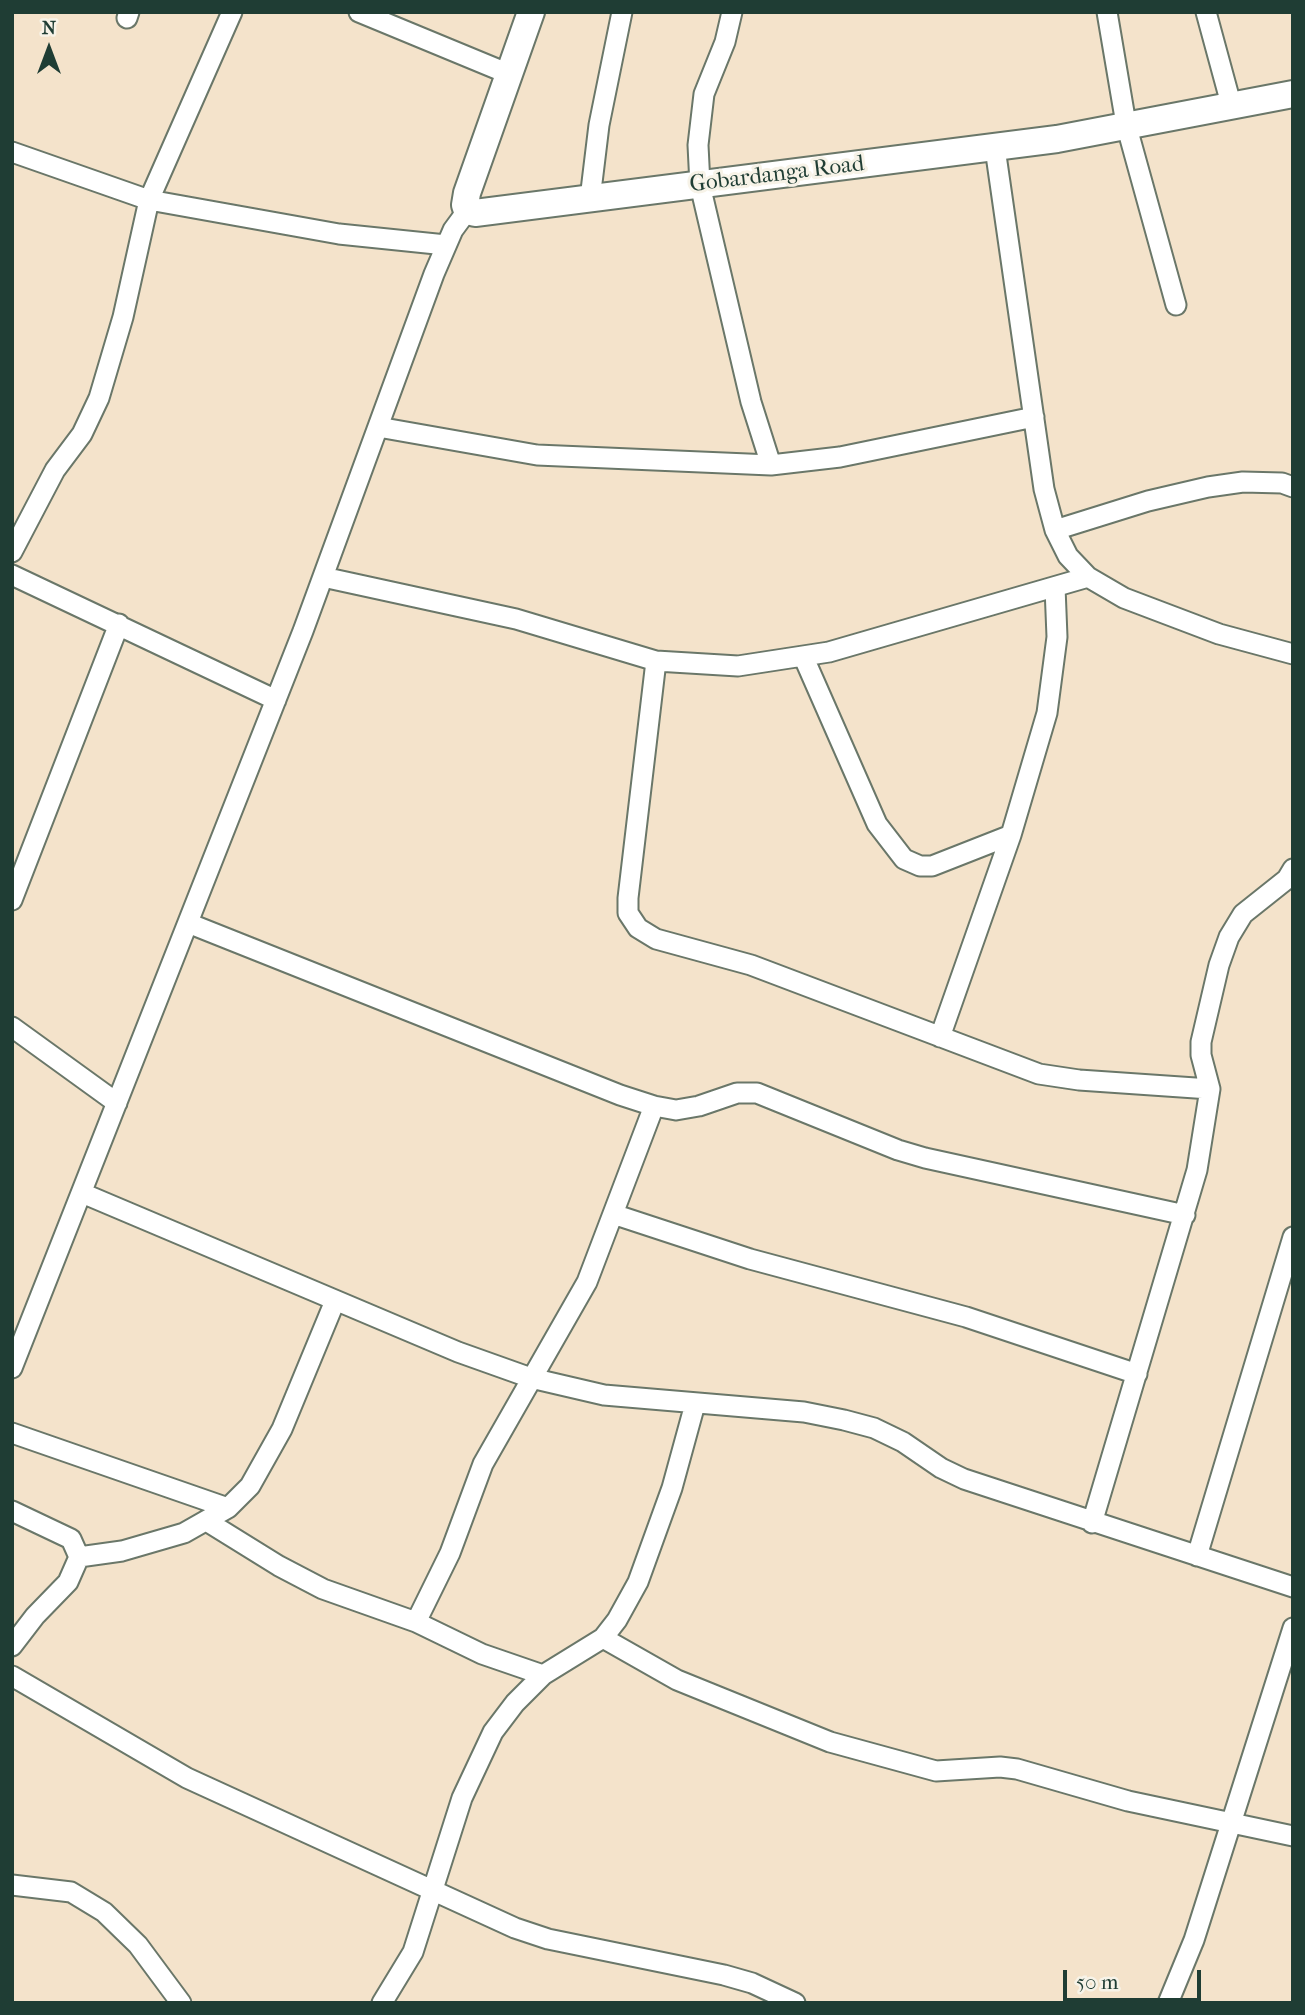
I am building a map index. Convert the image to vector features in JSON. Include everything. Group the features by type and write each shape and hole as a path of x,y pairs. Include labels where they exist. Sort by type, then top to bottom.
{"main road":[{"path":"467,211 467,193 531,12"},
{"name":"Gobardanga Road","path":"467,211 481,214 995,148 1293,94"}],"street":[{"path":"12,552 55,470 82,434 99,398 122,317 149,200 232,12"},
{"path":"359,12 509,75"},
{"path":"590,200 598,125 622,12"},
{"path":"732,12 725,42 704,94 700,116 700,185 751,402 771,465"},
{"path":"1107,12 1126,124 1176,305"},
{"path":"1206,12 1231,104"},
{"path":"995,148 1044,489 1055,530 1068,556 1088,577 1124,598 1219,635 1293,654"},
{"path":"12,152 149,200 327,232 446,245"},
{"path":"12,1368 276,700 446,245 467,211"},
{"path":"378,428 537,455 771,465 840,457 1034,417"},
{"path":"1055,530 1148,501 1208,487 1242,482 1293,487"},
{"path":"12,575 276,700"},
{"path":"323,578 529,622 656,661 738,666 804,658 1088,577"},
{"path":"940,1037 1011,835 1047,712 1055,673 1055,587"},
{"path":"12,900 119,624"},
{"path":"804,658 877,824 904,859 920,866 932,866 1011,835"},
{"path":"656,661 647,758 628,898 628,913 638,928 656,939 751,965 1039,1074 1079,1080 1210,1089"},
{"path":"1092,1523 1185,1215 1205,1134 1210,1089 1201,1055 1201,1042 1226,947 1243,914 1287,879 1293,869"},
{"path":"188,923 620,1095 654,1106 676,1110 699,1106 737,1093 757,1093 898,1150 1185,1215"},
{"path":"12,1027 117,1103"},
{"path":"416,1622 450,1553 483,1464 587,1282 654,1106"},
{"path":"82,1193 335,1301 531,1378 604,1395 804,1412 874,1428 964,1479 1293,1587"},
{"path":"613,1214 750,1259 966,1317 1137,1374"},
{"path":"1197,1556 1293,1237"},
{"path":"79,1557 156,1543 208,1521 250,1486 266,1463 299,1393 335,1301"},
{"path":"382,2003 413,1952 462,1798 494,1732 515,1703 543,1675 603,1638 617,1620 638,1582 672,1488 695,1404"},
{"path":"12,1433 228,1507"},
{"path":"12,1511 71,1539 79,1557 68,1582 35,1616 12,1646"},
{"path":"208,1521 278,1566 323,1589 416,1622 482,1654 543,1675"},
{"path":"1168,2003 1194,1940 1293,1628"},
{"path":"603,1638 677,1680 830,1742 936,1771 1000,1767 1017,1769 1070,1787 1293,1836"},
{"path":"12,1676 187,1778 275,1821 537,1935 724,1975 752,1983 795,2003"},
{"path":"12,1885 71,1892 104,1912 138,1945 181,2003"}]}
